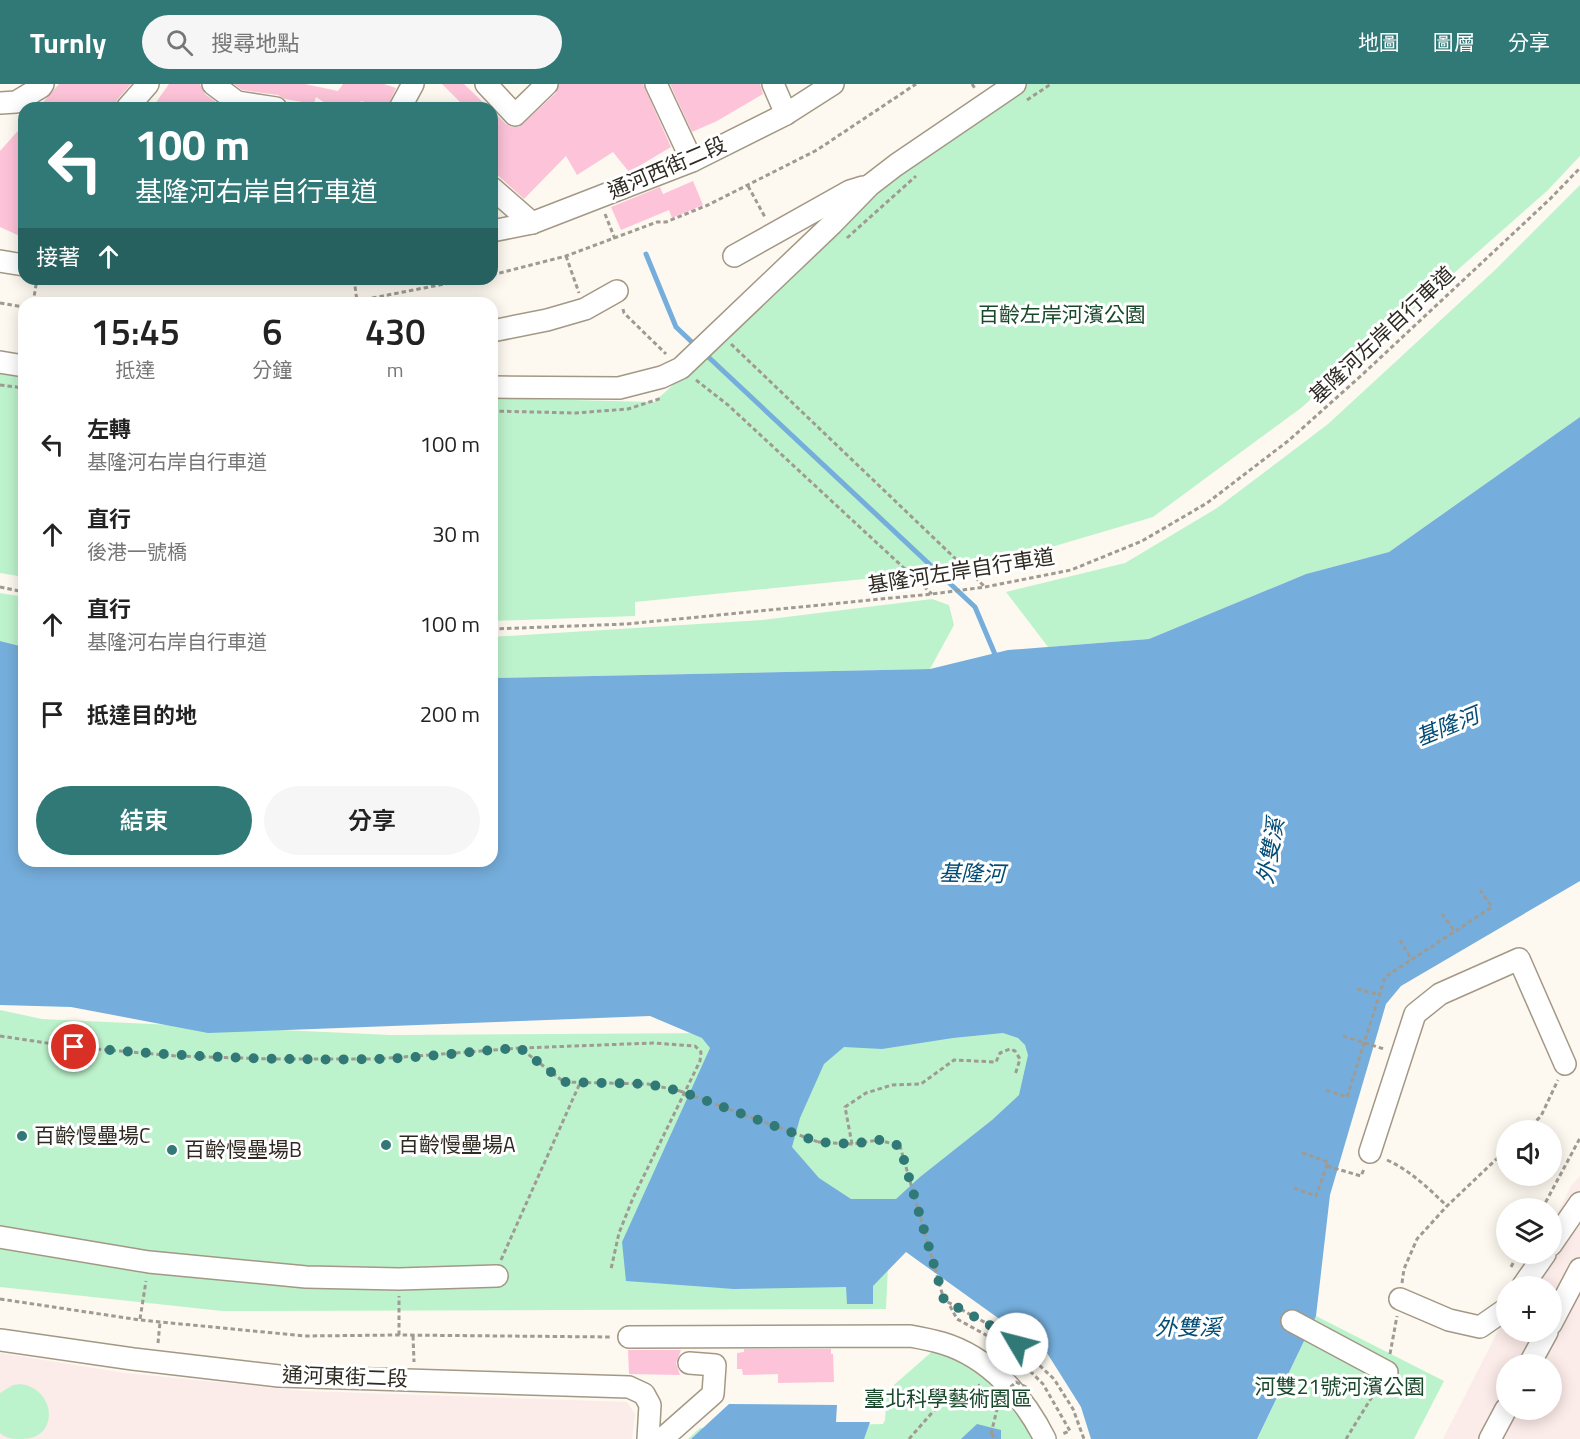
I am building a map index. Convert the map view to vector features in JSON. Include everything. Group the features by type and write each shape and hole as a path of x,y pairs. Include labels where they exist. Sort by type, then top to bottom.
{"street":[{"path":"0,103 16,102 43,84"},
{"path":"132,102 148,84"},
{"path":"213,84 237,102"},
{"path":"403,102 413,84"},
{"path":"486,84 515,115 547,84"},
{"path":"656,84 692,161"},
{"path":"773,84 786,114"},
{"name":"通河西街二段","path":"498,230 532,223 692,161 786,114 833,84"},
{"path":"498,387 619,388 662,377 681,368 870,185 896,165 1018,93"},
{"path":"734,256 850,191 870,185"},
{"path":"498,193 532,223"},
{"path":"0,261 18,264"},
{"path":"498,330 547,320 585,309 617,291"},
{"path":"0,362 18,365"},
{"path":"1370,1152 1415,1014 1440,994 1519,959 1565,1064"},
{"path":"1562,1229 1580,1203"},
{"path":"0,1237 149,1262 306,1277 399,1279 497,1276"},
{"path":"1562,1303 1580,1269"},
{"path":"1400,1299 1449,1320 1480,1327 1496,1316"},
{"path":"1292,1321 1387,1372"},
{"path":"629,1337 910,1336 943,1343 969,1354 1001,1377 1034,1415 1046,1439"},
{"name":"通河東街二段","path":"0,1340 133,1359 279,1376 629,1387 644,1394 650,1405 648,1439"},
{"path":"662,1439 712,1394 715,1365 689,1363"},
{"path":"1490,1439 1500,1420"}],"path":[{"path":"498,273 566,256 657,222 666,222 748,186 817,150 916,84"},
{"path":"1018,93 1051,84"},
{"name":"基隆河左岸自行車道","path":"498,630 627,624 985,587 1071,570 1142,541 1207,503 1288,441 1364,373 1550,199 1580,168"},
{"path":"842,243 919,173"},
{"path":"748,186 773,234"},
{"path":"605,212 615,239"},
{"path":"566,256 585,309"},
{"path":"378,297 439,285"},
{"path":"617,291 624,313 681,368 728,405 932,594"},
{"path":"0,303 18,306"},
{"path":"719,332 985,587"},
{"path":"0,386 18,388"},
{"path":"0,587 18,591"},
{"path":"1326,1090 1347,1097 1385,977 1492,907 1480,890"},
{"path":"1442,914 1455,932"},
{"path":"1400,940 1412,960"},
{"path":"1358,988 1380,995"},
{"path":"0,1036 86,1048 176,1056 272,1059 377,1059 520,1048 653,1043 695,1047 701,1052 700,1061 633,1198 619,1233 611,1269"},
{"path":"1343,1036 1365,1043"},
{"path":"520,1048 564,1082 648,1084 680,1091 818,1142 852,1144 879,1140 900,1146 944,1300 1006,1334 1054,1379 1073,1409 1084,1439"},
{"path":"852,1144 845,1107 866,1093 892,1085 921,1084 954,1060 996,1062 1000,1053 1010,1049 1015,1051 1020,1059 1015,1075"},
{"path":"1537,1120 1565,1064"},
{"path":"497,1276 502,1255 580,1083"},
{"path":"1548,1198 1580,1138"},
{"path":"1294,1188 1316,1196 1328,1162 1300,1152"},
{"path":"1327,1166 1361,1176 1370,1152 1400,1166 1420,1180 1447,1206"},
{"path":"140,1320 149,1262"},
{"path":"399,1279 399,1335"},
{"path":"0,1299 140,1320 305,1336 629,1337"},
{"path":"406,1362 414,1362 413,1335"},
{"path":"909,1439 945,1398 1001,1377"},
{"path":"997,1439 991,1434 1000,1397 1016,1382 1032,1390"}],"shaded area":[{"path":"1580,1176 1580,1439 1443,1439 1496,1335 1496,1342 1562,1342 1562,1276 1530,1276 1542,1264 1562,1264 1562,1204 1571,1186"},
{"path":"0,1353 125,1373 305,1391 627,1402 635,1414 632,1439 0,1439"}],"green space":[{"name":"百齡左岸河濱公園","path":"1015,84 1580,84 1580,156 1547,191 1301,408 1153,517 984,567 635,602 635,616 498,621 498,398 654,402 733,331 898,167"},
{"path":"1580,185 1580,417 1389,552 1306,574 1149,639 1048,647 1006,592 1125,563 1217,508 1328,424 1495,270"},
{"path":"0,372 18,374 18,576 0,573"},
{"path":"0,593 18,596 18,646 0,641"},
{"path":"932,599 949,605 954,625 930,669 498,678 498,637 762,620"},
{"path":"0,1010 42,1019 391,1035 1026,1031 1030,1067 1023,1106 889,1244 886,1309 222,1311 0,1287"},
{"name":"河雙21號河濱公園","path":"1316,1316 1444,1381 1414,1439 1257,1439"},
{"name":"臺北科學藝術園區","path":"935,1349 973,1366 1010,1395 1038,1439 688,1439 700,1428 883,1424 887,1391"},
{"path":"21,1384 33,1388 42,1395 49,1414 43,1431 34,1437 10,1438 0,1433 0,1393 13,1385"}],"water":[{"path":"1580,417 1580,881 1401,986 1386,1004 1330,1195 1316,1316 1257,1439 1091,1439 1081,1407 1047,1353 906,1252 873,1286 873,1304 847,1304 846,1287 734,1289 626,1281 622,1242 710,1048 702,1038 650,1016 208,1033 71,1007 0,1005 0,641 18,646 18,867 498,867 498,678 930,669 1008,650 1149,639 1306,574 1389,552","holes":["1003,1033 1018,1038 1025,1045 1028,1055 1019,1095 896,1199 851,1199 819,1178 792,1147 800,1118 824,1064 844,1047 882,1049"]},
{"path":"729,1404 837,1405 836,1422 870,1422 864,1439 691,1439"},
{"path":"977,1424 1001,1430 1001,1439 961,1439"}],"building":[{"path":"59,84 131,84 116,102 43,102"},
{"path":"169,84 200,84 205,94 216,102 156,102"},
{"path":"234,84 305,84 338,91 343,84 384,84 396,88 390,102 324,102 316,97 315,102 302,102 285,99 278,95 242,90"},
{"path":"442,84 464,84 483,102 460,102"},
{"path":"559,84 643,84 671,147 629,172 613,152 577,175 566,156 524,199 498,175 498,116 506,124 519,127 556,93"},
{"path":"670,84 760,84 763,94 717,121 692,132"},
{"path":"18,131 18,235 0,227 0,151"},
{"path":"693,181 703,205 672,218 669,210 621,230 611,207 660,187 663,194"},
{"path":"744,1349 831,1349 834,1382 778,1383 778,1374 743,1375 742,1369 737,1369 737,1353 744,1352"},
{"path":"628,1350 681,1350 676,1363 680,1375 629,1374"}],"waterway":[{"path":"646,254 676,327 696,346"},
{"path":"703,352 975,607 997,659"}],"place":[{"name":"百齡慢壘場C","path":"22,1136"},
{"name":"百齡慢壘場A","path":"386,1145"},
{"name":"百齡慢壘場B","path":"172,1150"}],"route":[{"path":"74,1047 176,1056 272,1059 377,1059 520,1048 564,1082 648,1084 680,1091 818,1142 852,1144 879,1140 900,1146 944,1300 1006,1334 1017,1344"}],"water label":[{"name":"基隆河","path":"1447,726"},
{"name":"外雙溪","path":"1270,851"},
{"name":"基隆河","path":"972,873"},
{"name":"外雙溪","path":"1188,1327"}]}
